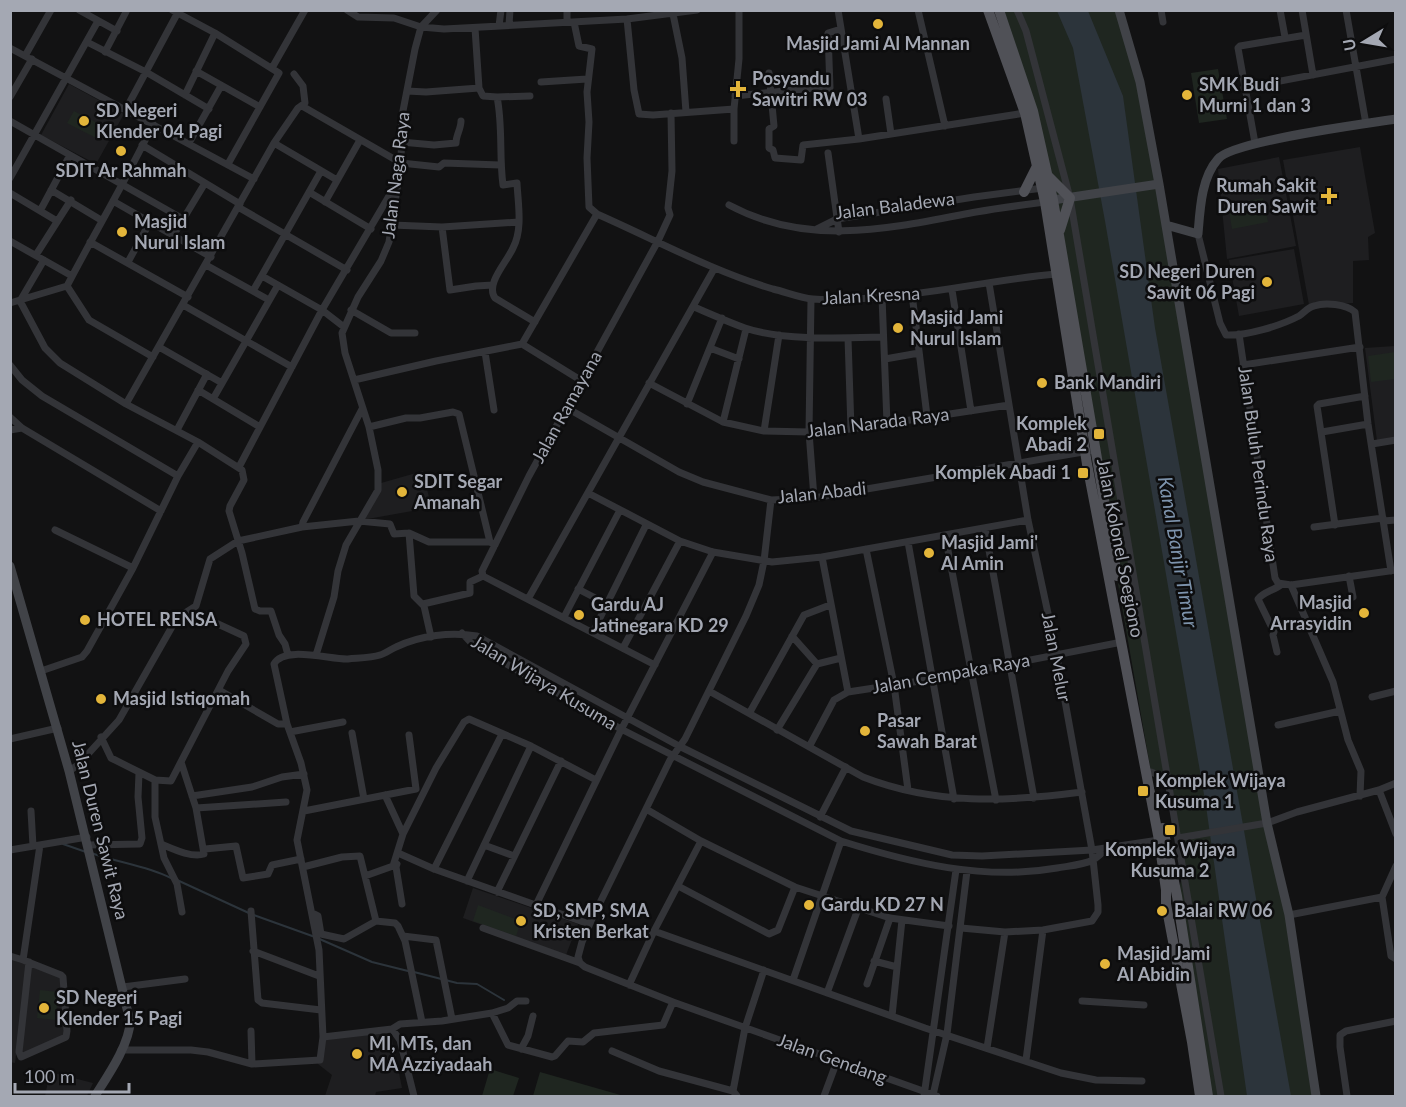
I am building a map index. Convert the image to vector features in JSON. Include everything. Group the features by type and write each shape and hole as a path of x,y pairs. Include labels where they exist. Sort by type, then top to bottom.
{"main road":[{"name":"Jalan Kolonel Soegiono","path":"988,10 1024,113 1037,166 1059,232 1082,368 1090,451 1122,642 1159,840 1166,904 1200,1096"},
{"name":"Jalan Kolonel Soegiono","path":"999,10 1034,111 1047,175 1046,188"},
{"path":"1024,192 1037,166"},
{"path":"1047,175 1071,198 1059,232"},
{"name":"Jalan Kolonel Soegiono","path":"1049,201 1058,274 1090,451 1177,896 1208,1096"}],"street":[{"path":"11,95 51,10"},
{"path":"79,10 117,31"},
{"path":"105,52 128,10"},
{"path":"275,70 305,10"},
{"path":"347,10 358,16 394,18 421,27 475,28 627,19 697,10"},
{"path":"421,27 437,10"},
{"path":"499,26 501,10"},
{"path":"509,25 510,10"},
{"path":"522,344 597,214 589,207 587,158 589,122 587,79 592,49 579,46 567,10"},
{"path":"615,10 615,19"},
{"path":"734,141 734,109 739,59 739,10"},
{"path":"838,10 859,140"},
{"path":"918,10 945,126"},
{"path":"1017,10 1026,31 1071,198 1170,791 1182,837 1184,870 1196,955 1221,1096"},
{"path":"1119,10 1140,82 1166,225 1267,823 1289,915 1316,1096"},
{"path":"1161,10 1163,22"},
{"path":"1280,10 1285,38"},
{"path":"1302,10 1313,75"},
{"path":"1346,10 1366,124"},
{"path":"126,109 174,12 215,33 275,70 279,75 228,164"},
{"path":"673,14 681,58 686,112"},
{"path":"627,19 636,111 641,115 734,109"},
{"path":"10,178 13,167 98,21"},
{"name":"Jalan Naga Raya","path":"316,655 334,597 338,571 346,545 378,490 378,470 369,427 343,342 344,327 364,285 381,261 389,242 401,163 402,116 421,27"},
{"path":"475,28 479,88 483,96 530,96"},
{"path":"735,96 814,88 819,91 830,88 828,33 841,29"},
{"path":"185,95 215,33"},
{"path":"1255,143 1244,88 1239,46 1306,35"},
{"path":"87,42 146,72 209,109"},
{"path":"10,48 254,179"},
{"path":"1244,88 1395,59"},
{"path":"196,71 260,107"},
{"path":"769,73 774,126 769,129 770,148 775,158 802,159 803,145 859,140 1024,113"},
{"path":"126,404 274,143 298,108 302,106 305,99 303,86 294,74"},
{"path":"541,82 587,79"},
{"path":"189,143 221,86"},
{"path":"407,91 426,93 479,88"},
{"path":"496,97 500,111 500,165 503,185 517,183 519,222 513,249 493,285 492,294 535,322"},
{"path":"886,99 891,134"},
{"path":"302,106 401,163 439,167 444,163 500,165"},
{"name":"Jalan Ramayana","path":"483,576 482,571 492,543 658,241 670,215 668,208 672,171 671,113"},
{"path":"1393,570 1368,424 1354,312 1342,306 1314,306 1280,324 1227,335 1223,332 1198,234 1201,202 1213,166 1224,153 1255,143 1395,118"},
{"path":"10,121 183,219"},
{"path":"401,142 456,144 456,138 461,129 460,121"},
{"path":"14,301 67,286 101,220 123,184 153,123"},
{"path":"325,202 360,140"},
{"path":"274,143 338,180"},
{"path":"142,145 347,270"},
{"path":"828,153 838,232"},
{"path":"40,211 70,155"},
{"path":"254,291 321,171"},
{"path":"239,467 322,310 399,180"},
{"path":"173,236 206,183"},
{"path":"1049,201 1157,184"},
{"name":"Jalan Baladewa","path":"817,229 837,219 1046,188"},
{"path":"51,190 101,220"},
{"path":"309,192 371,229"},
{"path":"10,193 57,221"},
{"name":"Jalan Baladewa","path":"974,197 970,206 977,212"},
{"path":"36,255 70,200"},
{"path":"113,201 211,257"},
{"name":"Jalan Baladewa","path":"729,205 759,219 838,232 925,223 1049,201"},
{"name":"Jalan Kresna","path":"597,214 714,269 740,279 811,299 835,301 952,290 1058,274"},
{"path":"128,262 150,222"},
{"path":"392,225 442,227 519,222"},
{"path":"1166,225 1198,234"},
{"path":"442,227 450,290 493,285"},
{"path":"10,241 72,276"},
{"path":"90,242 188,297"},
{"path":"14,301 44,260"},
{"path":"206,265 269,300"},
{"path":"528,599 714,269"},
{"path":"262,276 322,310 344,327"},
{"name":"Jalan Melur","path":"989,283 1028,520 1082,792 1098,905 1096,918 1092,921 1043,930"},
{"path":"213,399 278,285"},
{"path":"67,286 89,320 153,357"},
{"path":"952,290 971,411"},
{"path":"912,294 927,416"},
{"path":"882,297 887,423"},
{"path":"811,299 809,432 814,498"},
{"path":"14,301 53,357 71,371 126,404 198,442 242,470 244,480 229,511 255,609 271,611 288,655"},
{"path":"183,305 292,368"},
{"path":"694,307 746,329 779,335 883,337"},
{"path":"351,310 389,332 415,333"},
{"path":"687,404 722,318"},
{"path":"723,422 746,329"},
{"name":"Jalan Buluh Perindu Raya","path":"1239,334 1275,578 1278,583 1291,585 1393,570"},
{"path":"764,431 779,335"},
{"path":"848,338 850,429"},
{"path":"354,380 522,344 582,381"},
{"path":"159,347 222,383"},
{"path":"1243,365 1360,347"},
{"path":"710,348 739,359"},
{"path":"484,352 494,410"},
{"path":"885,359 919,353"},
{"path":"10,365 22,380 42,396 178,476"},
{"path":"177,430 207,374"},
{"name":"Jalan Narada Raya","path":"650,383 723,422 764,431 809,432 850,429 1009,405"},
{"path":"198,390 260,427"},
{"path":"1335,525 1317,404 1365,396"},
{"name":"Jalan Abadi","path":"567,408 685,475 771,500 814,498 1090,451"},
{"path":"302,527 362,409"},
{"path":"69,771 78,765 101,737 113,727 124,712 173,625 184,613 196,606 210,559 238,541 302,527 359,521 390,524 394,534 409,533 429,542 492,543 459,414 453,412 406,418 369,427"},
{"path":"10,417 22,428 161,511"},
{"path":"1322,432 1368,424"},
{"path":"10,430 22,428"},
{"path":"1372,444 1395,440"},
{"path":"41,670 84,655 133,568 178,476 198,442"},
{"path":"588,493 680,541 713,552 764,561 822,557 1028,520"},
{"path":"580,963 580,950 589,924 673,754 709,691 759,585 771,500"},
{"path":"564,617 620,510"},
{"path":"1314,527 1395,520"},
{"path":"593,632 646,525"},
{"path":"985,528 1034,798"},
{"path":"55,530 133,568"},
{"path":"409,533 416,601 423,604 470,593 470,582 483,576 655,665"},
{"path":"945,535 996,800"},
{"path":"623,648 680,541"},
{"path":"908,542 954,799"},
{"path":"866,549 894,685 908,790"},
{"path":"536,905 621,729 713,552"},
{"path":"822,557 848,692"},
{"name":"Jalan Duren Sawit Raya","path":"11,573 58,728 130,1021 124,1044 94,1096"},
{"path":"1348,576 1353,597"},
{"path":"1277,652 1274,632 1258,599 1261,595 1273,591 1282,584"},
{"path":"1291,585 1333,682 1348,740 1361,771 1360,796"},
{"path":"578,589 607,604"},
{"path":"423,604 431,637"},
{"path":"750,712 804,615 830,605"},
{"path":"101,737 111,758 155,780 171,781 228,671 246,644 243,636 218,624"},
{"path":"124,1044 208,1052 252,1064 318,1061 322,1033 319,950 297,840 308,790 286,724 274,664 276,660 288,655 316,655 340,659 377,656 397,646 431,637 462,633"},
{"name":"Jalan Wijaya Kusuma","path":"462,633 477,636 679,746 851,831 952,855 1017,856 1092,850 1159,840"},
{"name":"Jalan Wijaya Kusuma","path":"462,633 473,645 621,729 841,841 876,852 956,870 996,872 1045,870 1093,860 1108,848"},
{"path":"792,636 817,664"},
{"name":"Jalan Cempaka Raya","path":"809,747 834,700 848,692 933,679 1122,642"},
{"path":"777,730 817,664 841,658"},
{"path":"219,690 278,724 286,724"},
{"path":"709,691 846,767 885,785 954,799 1034,798 1082,792"},
{"path":"1372,698 1395,691"},
{"path":"1278,725 1340,711"},
{"path":"402,904 396,867 403,834 436,768 464,722 471,719 531,746 596,780"},
{"path":"290,732 343,722"},
{"path":"10,739 58,728"},
{"path":"352,733 364,799"},
{"path":"434,869 502,734"},
{"path":"304,811 416,789 409,735"},
{"path":"467,881 531,746"},
{"path":"497,892 561,761"},
{"path":"161,844 174,850 200,856 204,854 205,849 196,808 181,762"},
{"path":"820,831 822,818 846,767"},
{"path":"1151,772 1161,776 1170,791"},
{"path":"10,850 42,845 140,844 142,838 138,797 139,773"},
{"path":"192,796 252,787 282,777 304,774"},
{"path":"155,780 154,817 164,858 177,884 182,912"},
{"path":"1182,837 1267,823 1297,812 1360,796 1395,783"},
{"path":"1379,790 1395,834"},
{"path":"385,795 403,834"},
{"path":"196,808 286,802"},
{"path":"645,809 701,842 795,887 890,918 949,926"},
{"path":"10,956 26,961 63,977 66,1036 21,1058 19,1052 26,961 42,845 31,811"},
{"path":"793,980 841,841"},
{"path":"630,985 654,931 701,842"},
{"path":"484,845 514,856"},
{"path":"205,849 236,846 243,878 268,874 272,865 359,855 376,921"},
{"path":"399,855 589,924"},
{"path":"365,876 392,868 399,855"},
{"path":"1393,957 1382,897 1395,866"},
{"path":"924,1094 935,1030 956,870"},
{"path":"1177,896 1184,870"},
{"path":"935,1096 947,1034 967,871"},
{"path":"678,886 769,934 778,930 795,887"},
{"path":"1289,915 1382,897"},
{"path":"827,993 858,909"},
{"path":"250,911 258,1000 321,1010"},
{"path":"312,914 318,916 321,934 344,939 376,921 395,923 403,936 422,1022"},
{"path":"867,984 890,918"},
{"path":"892,1016 902,920"},
{"name":"Jalan Gendang","path":"483,928 580,963 673,1002 924,1094 935,1096"},
{"path":"961,928 1005,932 1043,930 1026,1060"},
{"path":"654,931 892,1016 1078,1078 1142,1081"},
{"path":"987,1048 1005,932"},
{"path":"403,936 436,940 452,1019"},
{"path":"254,951 320,976"},
{"path":"874,961 897,967"},
{"path":"612,1051 660,1071 735,1089 745,1028 764,970"},
{"path":"123,987 185,979"},
{"path":"322,1033 392,1029 400,1024 492,1013 508,1008 515,1002 526,1001"},
{"path":"1082,1001 1144,1005"},
{"path":"492,1013 506,1043 552,1057 568,1041 584,1041 591,1034 663,1025 673,1002"},
{"path":"520,1049 528,1036 532,1016"},
{"path":"1347,1096 1340,1035 1346,1031 1395,1021"},
{"path":"392,1029 400,1040 414,1096"},
{"path":"251,1030 252,1064"},
{"path":"824,1096 837,1061"}],"shaded area":[{"path":"999,11 1119,11 1133,55 1267,823 1289,915 1316,1096 1208,1096 1177,896 1184,870 1166,782 1151,772 1092,436"},
{"path":"1218,69 1227,119 1199,123 1191,73"},
{"name":"SD Negeri Klender 04 Pagi","path":"69,84 124,114 96,164 41,135"},
{"path":"74,111 103,126 96,138 67,123"},
{"name":"Rumah Sakit Duren Sawit","path":"1360,147 1375,233 1368,237 1369,260 1353,261 1353,303 1309,305 1283,160"},
{"path":"1279,157 1296,246 1227,259 1218,169"},
{"path":"1263,198 1268,222 1232,229 1228,205"},
{"name":"SD Negeri Duren Sawit 06 Pagi","path":"1294,249 1304,304 1239,316 1229,260"},
{"path":"1395,346 1395,437 1377,441 1365,348"},
{"path":"1395,352 1395,379 1371,382 1368,356"},
{"name":"SDIT Segar Amanah","path":"423,471 430,502 428,502 429,508 362,520 381,483"},
{"name":"SD, SMP, SMA Kristen Berkat","path":"473,888 578,924 566,955 463,918"},
{"path":"478,905 521,921 516,936 473,921"},
{"name":"SD Negeri Klender 15 Pagi","path":"10,959 64,978 65,1038 18,1057 26,978 15,1063 10,1062"},
{"path":"40,990 58,992 56,1020 37,1018"},
{"name":"MI, MTs, dan MA Azziyadaah","path":"386,1031 392,1038 402,1088 376,1092 375,1096 325,1096 332,1075 318,1064 320,1044 325,1038"},
{"path":"490,1069 519,1078 513,1096 482,1096"},
{"path":"50,1072 93,1083 87,1096 45,1096"},
{"path":"540,1072 624,1096 533,1096"}],"water":[{"name":"Kanal Banjir Timur","path":"1057,11 1088,11 1123,96 1155,328 1291,1096 1247,1096 1206,806 1105,221 1073,48"}],"waterway":[{"path":"63,844 86,852"},
{"path":"91,853 171,878"},
{"path":"177,880 251,914 315,937 372,962 408,971"},
{"path":"414,972 457,983 477,984 504,1000"}],"place":[{"name":"Masjid Jami Al Mannan","path":"878,24"},
{"name":"Posyandu Sawitri RW 03","path":"738,89"},
{"name":"SMK Budi Murni 1 dan 3","path":"1187,95"},
{"name":"SD Negeri Klender 04 Pagi","path":"84,121"},
{"name":"SDIT Ar Rahmah","path":"121,151"},
{"name":"Rumah Sakit Duren Sawit","path":"1329,196"},
{"name":"Masjid Nurul Islam","path":"122,232"},
{"name":"SD Negeri Duren Sawit 06 Pagi","path":"1267,282"},
{"name":"Masjid Jami Nurul Islam","path":"898,328"},
{"name":"Bank Mandiri","path":"1042,383"},
{"name":"Komplek Abadi 2","path":"1099,434"},
{"name":"Komplek Abadi 1","path":"1083,473"},
{"name":"SDIT Segar Amanah","path":"402,492"},
{"name":"Masjid Jami' Al Amin","path":"929,553"},
{"name":"Masjid Arrasyidin","path":"1364,613"},
{"name":"Gardu AJ Jatinegara KD 29","path":"579,615"},
{"name":"HOTEL RENSA","path":"85,620"},
{"name":"Masjid Istiqomah","path":"101,699"},
{"name":"Pasar Sawah Barat","path":"865,731"},
{"name":"Komplek Wijaya Kusuma 1","path":"1143,791"},
{"name":"Komplek Wijaya Kusuma 2","path":"1170,830"},
{"name":"Gardu KD 27 N","path":"809,905"},
{"name":"Balai RW 06","path":"1162,911"},
{"name":"SD, SMP, SMA Kristen Berkat","path":"521,921"},
{"name":"Masjid Jami Al Abidin","path":"1105,964"},
{"name":"SD Negeri Klender 15 Pagi","path":"44,1008"},
{"name":"MI, MTs, dan MA Azziyadaah","path":"357,1054"}]}
